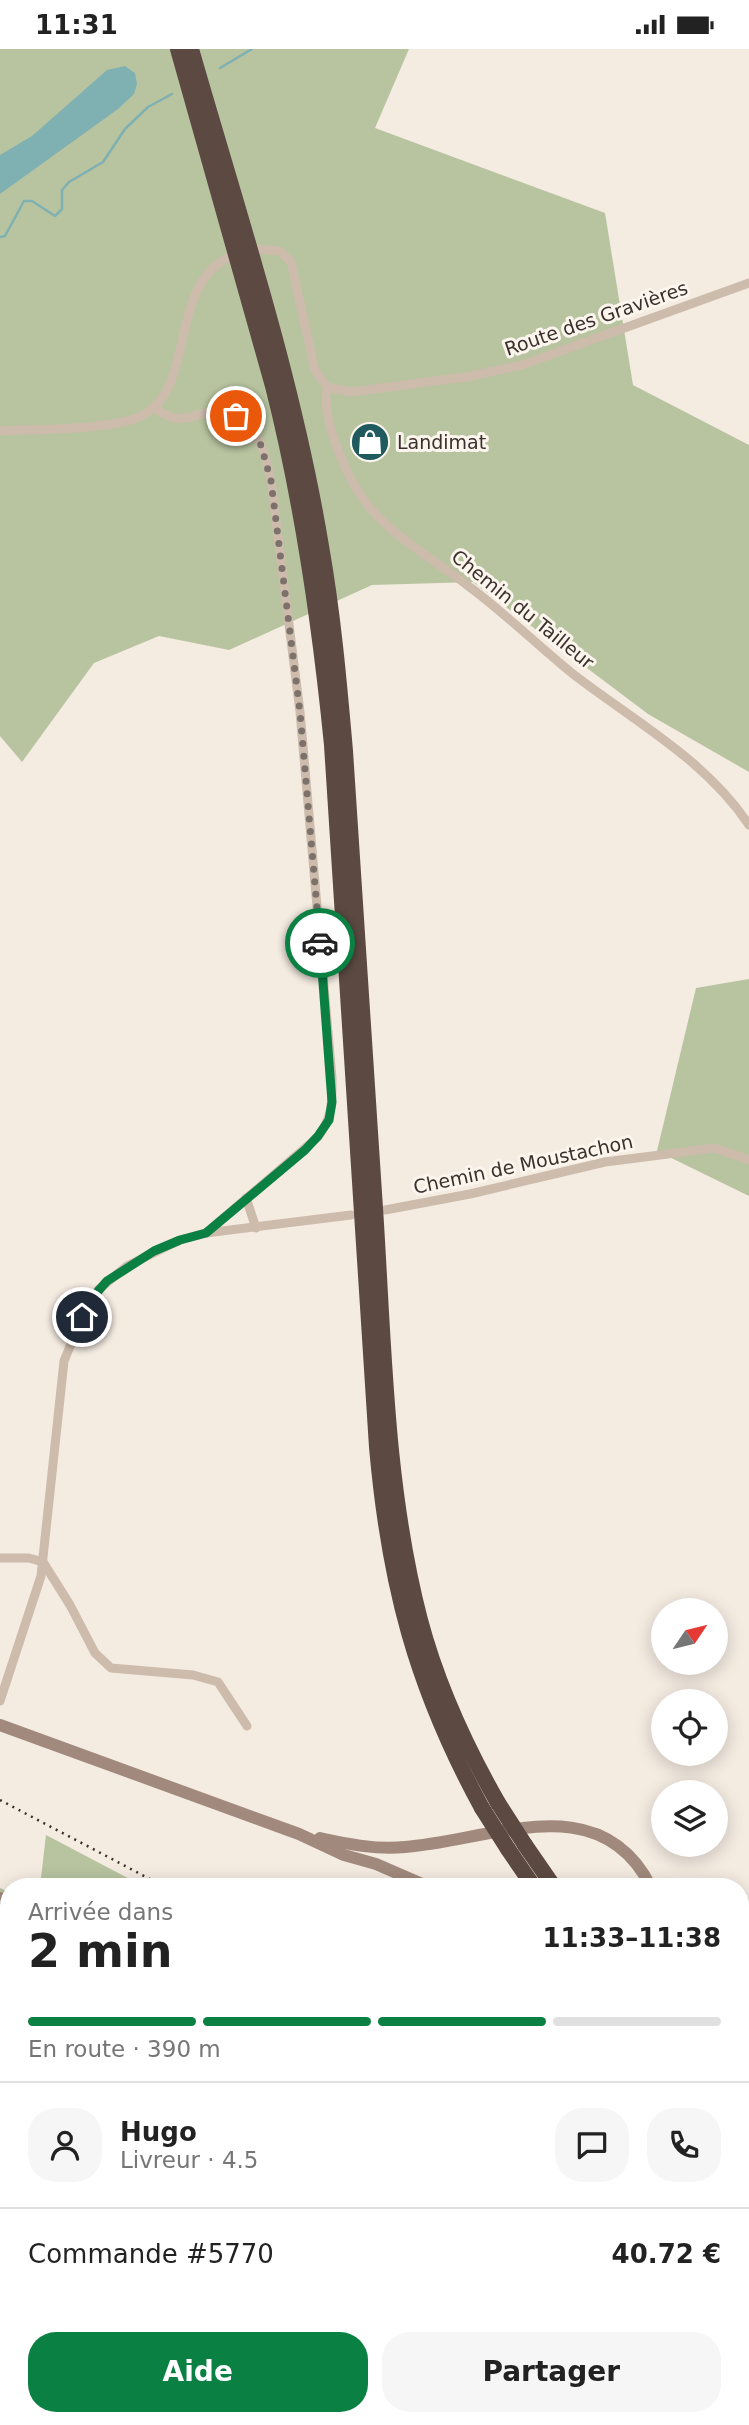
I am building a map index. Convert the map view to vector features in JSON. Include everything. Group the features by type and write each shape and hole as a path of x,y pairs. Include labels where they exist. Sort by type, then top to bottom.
{"highway":[{"path":"178,49 273,386 287,441 310,559 332,745 377,1447 389,1549 406,1627 446,1738 490,1806 525,1845 548,1878"},
{"path":"191,49 283,373 306,469 323,559 336,653 345,751 387,1397 402,1541 434,1665 508,1849 528,1878"}],"main road":[{"path":"0,1725 299,1834 344,1855 376,1864 408,1878"},
{"path":"299,1834 359,1846 393,1848 544,1825 575,1826 613,1843 639,1866 646,1878"}],"street":[{"name":"Chemin du Tailleur","path":"256,249 280,251 291,262 315,370 327,387 326,397 334,437 354,487 372,510 388,526 485,598 572,673 682,754 718,785 749,825"},
{"path":"0,431 116,423 140,417 154,407 166,392 197,289 210,270 227,258"},
{"name":"Route des Gravières","path":"327,387 351,392 466,377 522,365 749,283"},
{"path":"154,407 173,417 186,419 221,411 236,416 261,445 271,481 300,712 332,1102 329,1120 318,1136 206,1233"},
{"name":"Chemin de Moustachon","path":"385,1210 470,1194 605,1162 715,1148 749,1160"},
{"path":"246,1198 256,1228"},
{"path":"0,1701 41,1576 64,1361 82,1317 99,1290 127,1266 180,1240 206,1233 351,1215"},
{"path":"0,1558 29,1558 43,1562 70,1605 95,1653 111,1668 192,1675 218,1682 247,1726"}],"green space":[{"path":"0,49 409,49 375,128 605,213 633,385 749,445 749,772 648,714 473,582 372,585 229,650 159,636 94,663 22,762 0,736"},
{"path":"749,979 749,1196 657,1151 696,988"},
{"path":"46,1835 128,1878 41,1878"}],"water":[{"path":"125,66 135,73 137,84 134,94 118,109 0,194 0,155 32,136 107,70"}],"waterway":[{"path":"220,68 252,49"},
{"path":"0,237 5,236 24,201 32,201 55,216 62,209 62,190 69,182 103,162 125,129 148,107 172,94"}],"railway":[{"path":"0,1800 148,1878"}],"way so far":[{"path":"236,416 261,445 271,481 300,712 320,943"}],"place":[{"name":"Landimat","path":"370,442"}],"route":[{"path":"82,1317 107,1281 154,1251 206,1233 305,1150 329,1120 332,1078 320,943"}]}
